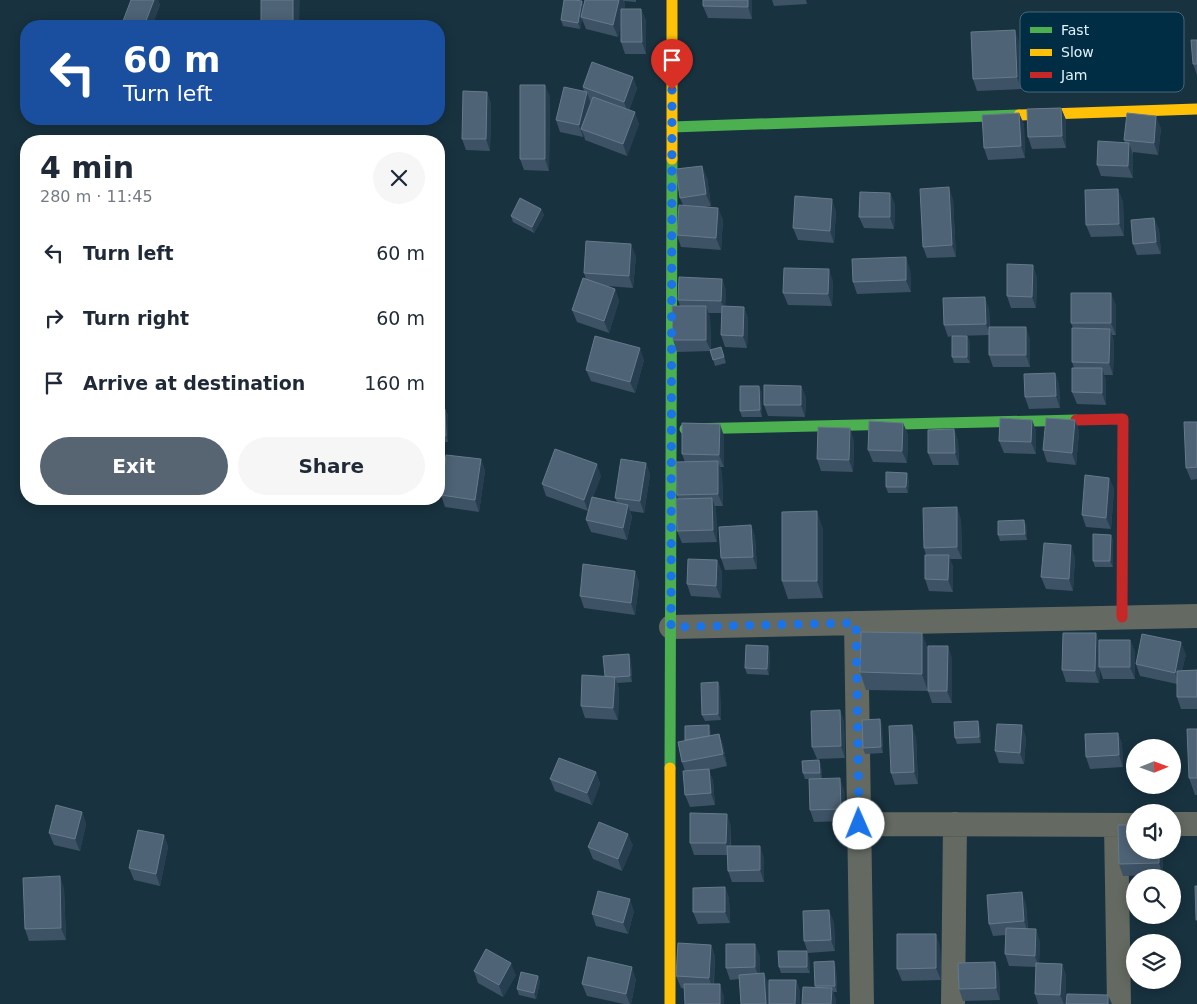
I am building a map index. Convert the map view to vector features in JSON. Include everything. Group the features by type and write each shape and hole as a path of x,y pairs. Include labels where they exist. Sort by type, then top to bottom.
{"street":[{"path":"670,1004 672,0"},
{"path":"672,126 1197,109"},
{"path":"671,429 1123,419 1122,617"},
{"path":"671,627 1197,616"},
{"path":"856,623 862,1004"},
{"path":"859,824 1125,825 1119,1004"},
{"path":"953,1004 955,824"},
{"path":"1181,824 1197,824"}],"building":[{"path":"131,0 154,0 146,20 123,20"},
{"path":"261,0 293,0 293,20 261,20"},
{"path":"564,0 582,1 578,23 561,20"},
{"path":"585,0 619,0 613,25 581,17"},
{"path":"703,0 748,0 748,7 703,6"},
{"path":"621,9 641,9 642,42 621,42"},
{"path":"1015,30 1017,77 973,79 971,32"},
{"path":"1191,40 1197,40 1197,64 1193,64"},
{"path":"592,62 633,77 624,102 583,87"},
{"path":"520,85 545,85 545,159 520,159"},
{"path":"564,87 587,92 579,125 556,120"},
{"path":"463,91 487,92 486,139 462,139"},
{"path":"593,97 635,112 623,144 581,129"},
{"path":"1061,108 1062,136 1028,137 1027,109"},
{"path":"1019,113 1021,146 984,148 982,115"},
{"path":"1127,113 1156,116 1154,143 1124,140"},
{"path":"1098,141 1129,143 1128,166 1097,165"},
{"path":"702,166 706,194 680,198 676,169"},
{"path":"949,187 952,245 923,247 920,189"},
{"path":"1118,189 1119,224 1086,225 1085,190"},
{"path":"860,192 890,193 890,217 859,217"},
{"path":"795,196 832,199 830,231 793,228"},
{"path":"520,198 541,209 532,227 511,216"},
{"path":"679,205 718,208 716,238 677,235"},
{"path":"1154,218 1156,242 1133,244 1131,220"},
{"path":"586,241 631,244 629,276 584,273"},
{"path":"906,257 906,280 853,282 852,259"},
{"path":"1007,264 1033,265 1032,297 1007,296"},
{"path":"784,268 829,269 828,294 783,293"},
{"path":"679,277 722,279 721,301 678,300"},
{"path":"583,278 615,289 604,321 572,310"},
{"path":"1071,293 1111,293 1111,323 1071,323"},
{"path":"985,297 986,324 944,325 943,298"},
{"path":"672,306 706,306 706,340 673,340"},
{"path":"722,306 744,307 743,336 721,335"},
{"path":"989,327 1026,327 1026,355 989,355"},
{"path":"1072,328 1110,329 1109,363 1072,362"},
{"path":"595,336 640,348 630,382 586,370"},
{"path":"952,336 967,336 967,357 952,357"},
{"path":"721,347 724,357 713,360 710,350"},
{"path":"1072,368 1102,368 1102,393 1072,392"},
{"path":"1055,373 1056,396 1025,397 1024,374"},
{"path":"764,385 801,386 801,405 764,405"},
{"path":"740,386 759,386 760,410 740,411"},
{"path":"1000,418 1032,420 1031,442 999,441"},
{"path":"1046,418 1075,420 1072,453 1043,450"},
{"path":"869,421 903,423 902,451 868,450"},
{"path":"1184,422 1197,422 1197,467 1186,468"},
{"path":"682,423 720,424 719,455 682,454"},
{"path":"818,427 850,428 849,460 817,459"},
{"path":"954,429 955,453 928,453 928,430"},
{"path":"555,449 597,464 584,500 542,484"},
{"path":"446,455 481,459 475,500 445,496"},
{"path":"621,459 646,463 640,501 615,498"},
{"path":"718,461 718,494 677,495 676,462"},
{"path":"886,472 907,473 906,487 886,487"},
{"path":"1085,475 1109,478 1106,518 1082,515"},
{"path":"592,497 628,505 623,528 586,520"},
{"path":"712,498 713,530 677,531 676,499"},
{"path":"957,507 957,547 924,548 923,508"},
{"path":"817,511 817,581 782,581 782,512"},
{"path":"1024,520 1025,534 998,535 998,521"},
{"path":"751,525 753,557 721,558 719,527"},
{"path":"1093,534 1111,535 1110,561 1093,561"},
{"path":"1044,543 1071,545 1069,579 1041,577"},
{"path":"925,555 949,555 948,580 925,579"},
{"path":"688,559 717,560 716,586 687,584"},
{"path":"583,564 635,571 631,603 580,596"},
{"path":"861,632 922,633 922,674 860,672"},
{"path":"1063,633 1096,633 1095,671 1062,670"},
{"path":"1142,634 1181,642 1175,673 1136,664"},
{"path":"1099,640 1130,640 1130,667 1099,667"},
{"path":"746,645 768,646 767,669 745,668"},
{"path":"928,646 948,646 947,691 928,691"},
{"path":"629,654 630,676 605,676 603,656"},
{"path":"1197,670 1197,697 1177,697 1177,671"},
{"path":"582,675 615,677 613,708 581,706"},
{"path":"718,682 718,714 702,715 701,683"},
{"path":"840,710 841,746 812,747 811,711"},
{"path":"880,719 881,747 863,748 862,720"},
{"path":"978,721 979,737 955,738 954,722"},
{"path":"997,724 1022,725 1020,753 995,751"},
{"path":"709,725 709,736 685,740 685,726"},
{"path":"912,725 914,772 891,773 889,726"},
{"path":"1187,729 1197,729 1197,778 1189,778"},
{"path":"1118,733 1119,755 1086,757 1085,734"},
{"path":"719,734 723,754 682,762 678,742"},
{"path":"559,758 596,772 587,793 550,779"},
{"path":"819,760 820,773 803,773 802,761"},
{"path":"709,769 711,793 685,795 683,771"},
{"path":"840,778 841,809 810,810 809,779"},
{"path":"56,805 82,812 75,839 49,833"},
{"path":"690,813 727,814 726,843 690,843"},
{"path":"599,822 628,834 618,859 588,847"},
{"path":"1118,825 1126,825 1126,859 1159,859 1159,863 1119,864"},
{"path":"138,830 164,835 156,874 129,868"},
{"path":"727,846 760,846 760,870 728,871"},
{"path":"60,876 61,928 25,929 23,878"},
{"path":"1195,886 1197,886 1197,920 1196,920"},
{"path":"725,887 725,912 693,912 693,888"},
{"path":"598,891 630,899 623,923 592,914"},
{"path":"1022,892 1024,921 989,924 987,895"},
{"path":"829,910 831,940 804,941 803,911"},
{"path":"1006,928 1036,929 1035,956 1005,954"},
{"path":"897,934 936,934 936,968 897,969"},
{"path":"678,943 711,945 709,978 676,976"},
{"path":"726,944 755,944 755,967 726,968"},
{"path":"486,949 511,963 499,985 474,971"},
{"path":"778,951 807,951 807,967 779,967"},
{"path":"588,957 632,967 626,994 582,984"},
{"path":"834,961 835,986 815,986 814,962"},
{"path":"995,962 996,988 959,989 958,963"},
{"path":"1036,963 1062,964 1060,995 1035,994"},
{"path":"521,972 538,976 534,993 517,989"},
{"path":"764,973 766,1004 741,1004 739,975"},
{"path":"769,980 796,980 795,1004 769,1004"},
{"path":"684,984 720,984 720,1004 685,1004"},
{"path":"803,987 832,988 831,1004 802,1004"},
{"path":"1067,994 1108,995 1108,1004 1066,1004"}],"traffic: fast":[{"path":"672,127 1019,115"},
{"path":"670,768 672,159"},
{"path":"685,429 1076,420"}],"traffic: slow":[{"path":"672,0 672,159"},
{"path":"1019,115 1197,109"},
{"path":"670,768 670,1004"}],"traffic: jam":[{"path":"1076,420 1123,419 1122,617"}],"route":[{"path":"672,90 671,627 856,623 859,824"}]}
